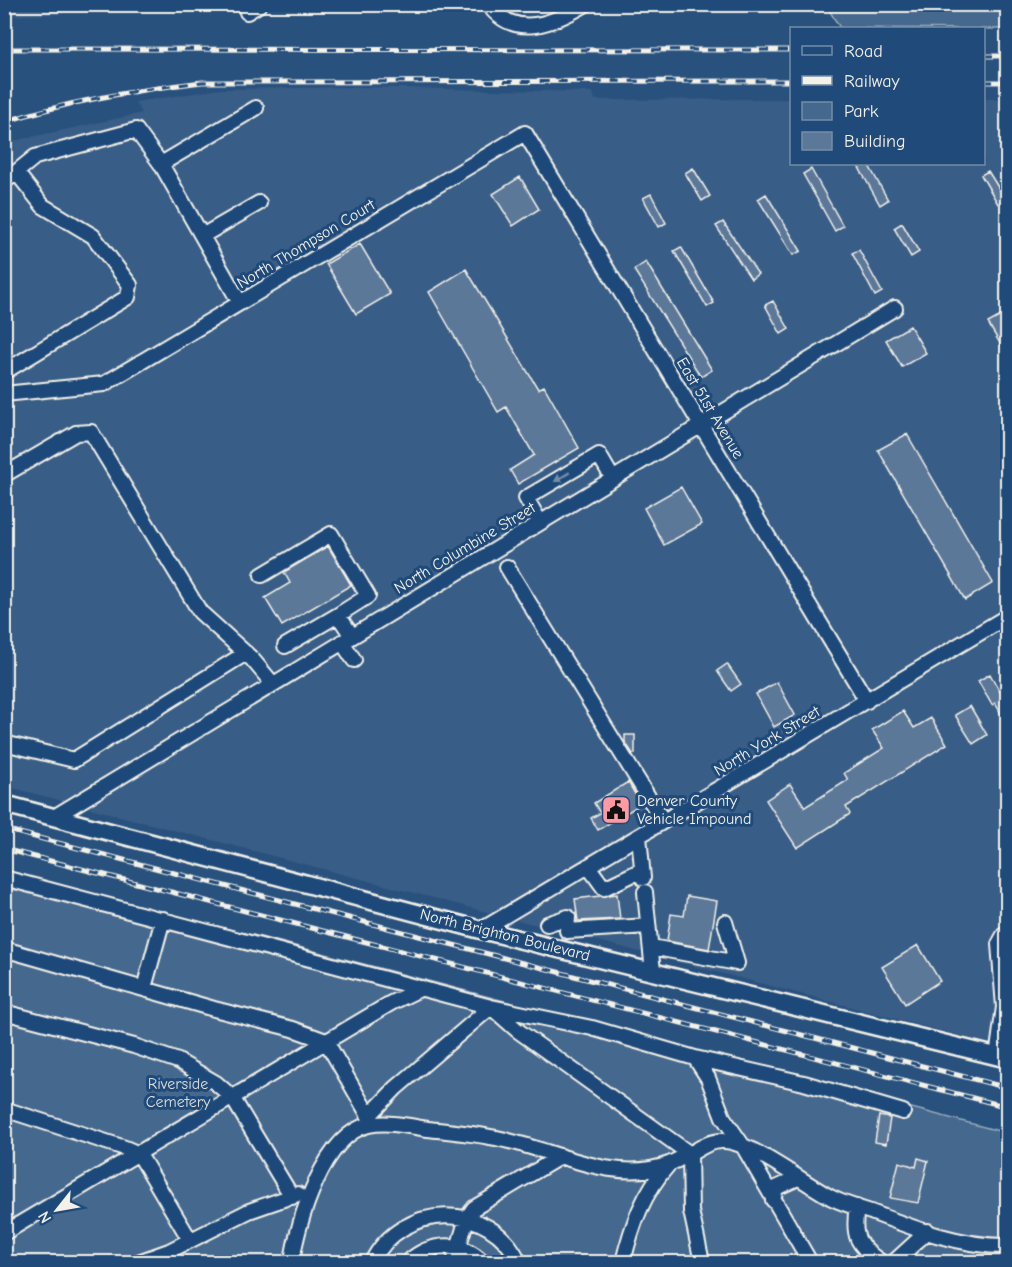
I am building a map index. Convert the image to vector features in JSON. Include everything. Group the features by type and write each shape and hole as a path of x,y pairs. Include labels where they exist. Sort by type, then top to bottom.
{"main road":[{"name":"North Brighton Boulevard","path":"4,804 481,930 1002,1058"}],"street":[{"path":"247,12 260,4"},
{"path":"488,4 503,20 529,26 551,22 586,4"},
{"path":"161,164 256,108"},
{"path":"4,182 34,157 136,130 161,164 240,303"},
{"name":"North Thompson Court","path":"4,394 104,384 525,133"},
{"name":"East 51st Avenue","path":"525,133 867,701"},
{"path":"4,372 128,297 130,285 93,236 43,206 16,172"},
{"path":"202,236 259,202"},
{"name":"North Columbine Street","path":"54,817 895,308"},
{"path":"4,475 76,433 90,432 200,612 246,653 273,684"},
{"path":"540,522 526,498 599,455 613,479"},
{"path":"262,575 331,534 368,596 285,646"},
{"path":"507,567 663,821"},
{"path":"338,615 354,660"},
{"name":"North York Street","path":"481,930 1008,616"},
{"path":"4,743 74,760 246,653"},
{"path":"639,836 653,972"},
{"path":"588,866 604,888 643,881"},
{"path":"4,878 491,1006 804,1083 903,1112"},
{"path":"547,924 567,917 567,931 648,926"},
{"path":"144,988 163,919"},
{"path":"651,947 737,963 725,922"},
{"path":"1002,1058 1004,1007 999,944 1004,935 1008,933"},
{"path":"4,949 213,1009 293,1029 326,1041 370,1120"},
{"path":"4,1233 326,1041 391,1003 422,988"},
{"path":"292,1263 313,1186 334,1149 346,1137 370,1120 396,1088 491,1006"},
{"path":"491,1006 517,1030 690,1154"},
{"path":"4,1012 134,1046 178,1061 216,1083 232,1097 292,1197"},
{"path":"695,1058 708,1078 723,1117 743,1146 810,1263"},
{"path":"708,1078 718,1068 726,1065"},
{"path":"4,1109 139,1154 190,1240"},
{"path":"370,1120 508,1140 617,1170 649,1169 669,1164 690,1154 718,1135 723,1124 723,1117"},
{"path":"706,1144 723,1141 743,1146 834,1199 928,1231 958,1240 1008,1246"},
{"path":"690,1154 691,1211 702,1263"},
{"path":"454,1263 467,1218 474,1208 561,1156"},
{"path":"623,1262 639,1209 656,1178 669,1164"},
{"path":"773,1200 776,1188 798,1178"},
{"path":"138,1263 169,1251 249,1211 292,1197 313,1186"},
{"path":"857,1207 854,1223 856,1237 863,1249 881,1263"},
{"path":"372,1263 392,1235 415,1221 441,1215 467,1218 495,1232 507,1243 519,1263"},
{"path":"894,1263 928,1231"},
{"path":"408,1263 420,1253 435,1247 458,1247 473,1254 483,1263"}],"shaded area":[{"path":"4,5 58,5 64,14 5,16"},
{"path":"359,87 593,92 595,100 790,99 790,165 985,165 985,99 1007,99 1007,1048 5,786 4,143 142,113 135,102 220,89"}],"green space":[{"path":"826,5 1007,5 1007,29 839,27"},
{"name":"Riverside Cemetery","path":"5,874 257,936 1007,1133 1007,1262 5,1262"}],"building":[{"path":"858,165 869,165 888,200 880,205"},
{"path":"693,168 710,196 702,201 685,173"},
{"path":"811,169 843,226 835,231 803,174"},
{"path":"988,171 1006,200 998,204 981,175"},
{"path":"520,177 539,209 513,226 493,194"},
{"path":"651,194 666,223 659,227 643,198"},
{"path":"766,194 801,251 793,255 758,199"},
{"path":"723,222 758,274 751,279 716,226"},
{"path":"902,223 919,252 911,257 894,228"},
{"path":"360,244 390,294 356,314 326,264"},
{"path":"681,247 714,303 707,307 674,251"},
{"path":"859,250 882,292 875,296 852,253"},
{"path":"646,262 712,370 701,377 634,270"},
{"path":"466,269 538,389 544,386 579,448 518,484 510,470 534,455 506,407 498,412 429,292"},
{"path":"773,301 789,329 781,334 765,305"},
{"path":"1008,312 1008,357 988,323"},
{"path":"910,326 926,353 902,367 886,340"},
{"path":"907,434 993,583 965,600 878,450"},
{"path":"681,487 702,524 664,545 644,508"},
{"path":"328,546 351,585 282,626 265,598 290,583 284,572"},
{"path":"727,664 741,684 731,691 717,671"},
{"path":"990,674 1008,706 1008,726 995,703 992,705 978,681"},
{"path":"777,682 795,715 774,727 756,694"},
{"path":"970,706 987,735 973,744 955,715"},
{"path":"903,711 914,728 931,718 947,744 846,807 850,814 797,848 766,800 790,784 805,807 848,780 844,773 884,748 872,730"},
{"path":"625,735 635,735 635,754 625,742"},
{"path":"628,782 641,804 598,830 591,818 600,813 594,803"},
{"path":"617,894 620,919 578,921 575,899"},
{"path":"687,896 717,901 709,949 667,941 671,914 684,916"},
{"path":"918,945 940,981 905,1004 882,967"},
{"path":"879,1116 890,1118 886,1144 875,1142"},
{"path":"918,1158 928,1161 918,1203 890,1198 899,1162 916,1167"}],"railway":[{"path":"4,49 790,50"},
{"path":"985,56 1008,56"},
{"path":"4,122 102,97 202,82 790,81"},
{"path":"985,82 1008,82"},
{"path":"4,829 1008,1088"},
{"path":"4,849 1008,1107"}],"place":[{"name":"Denver County Vehicle Impound","path":"616,810"}]}
